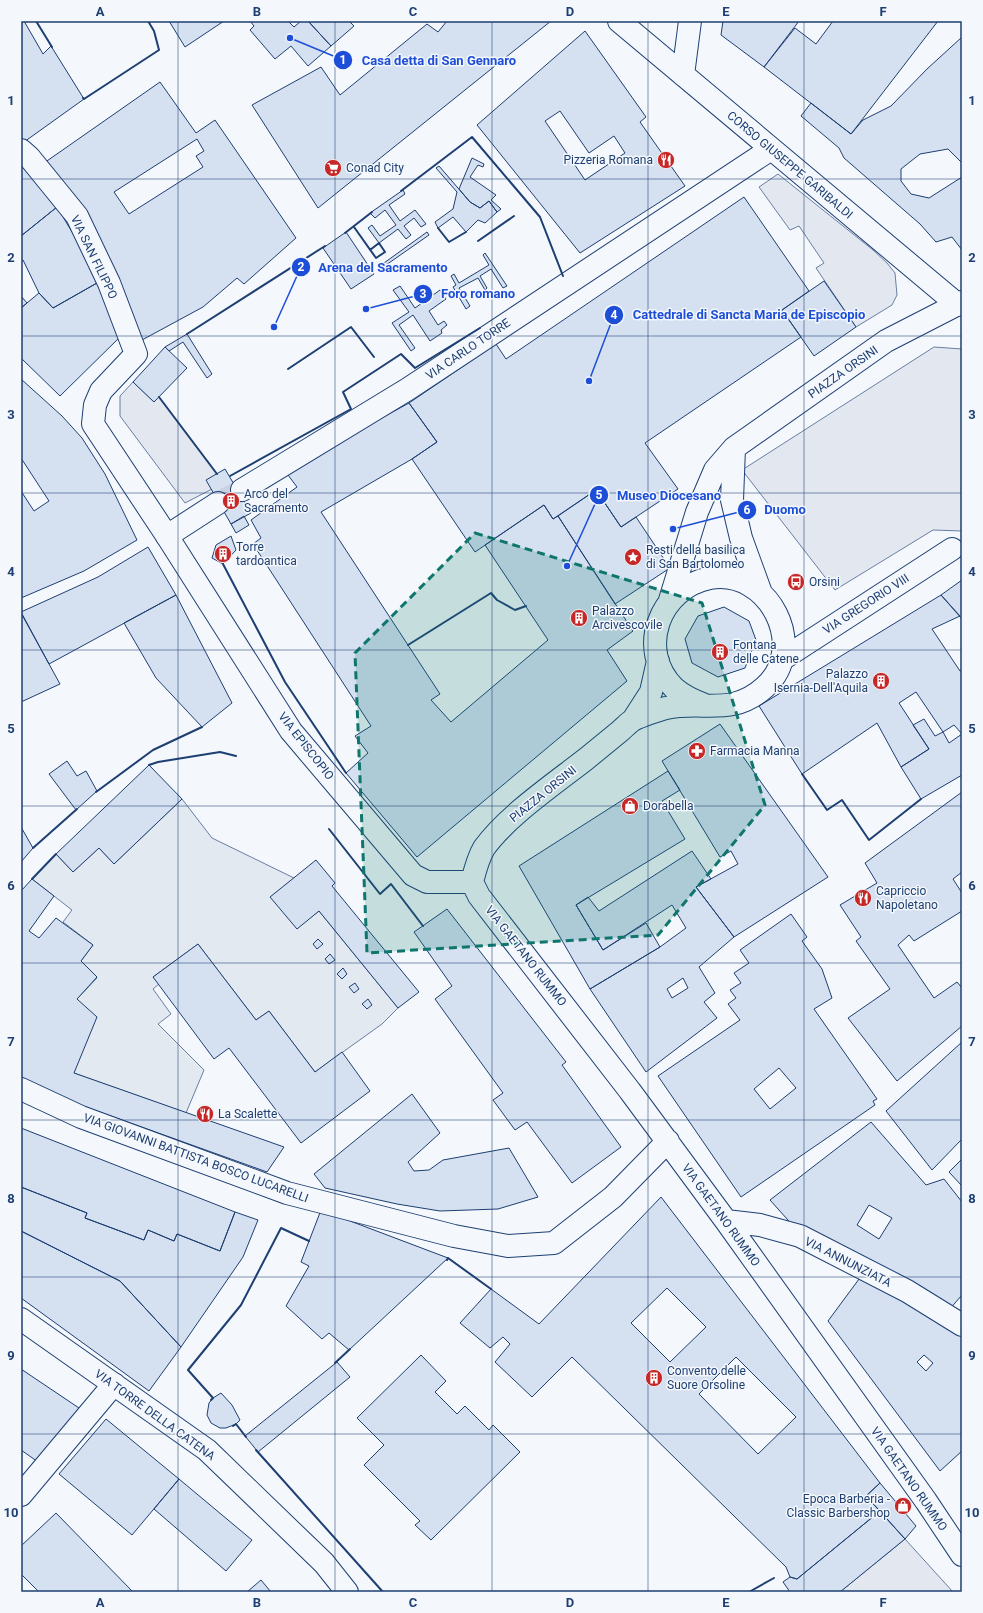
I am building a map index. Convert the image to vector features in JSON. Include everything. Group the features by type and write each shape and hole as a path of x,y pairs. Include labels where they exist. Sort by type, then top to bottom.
{"street":[{"name":"CORSO GIUSEPPE GARIBALDI","path":"618,21 961,305"},
{"path":"683,75 690,21"},
{"name":"VIA CARLO TORRE","path":"242,490 408,389 720,181 772,149"},
{"name":"VIA SAN FILIPPO","path":"21,150 29,157 77,216 109,283 136,354 101,391 95,405 93,424"},
{"name":"PIAZZA ORSINI","path":"670,600 700,505 715,470 734,448 886,341 961,305"},
{"name":"VIA EPISCOPIO","path":"93,424 167,536 290,731 413,875 427,882 472,882"},
{"name":"PIAZZA ORSINI","path":"734,448 732,500 741,538 761,593"},
{"path":"167,536 218,503"},
{"name":"VIA GREGORIO VIII","path":"781,660 952,549"},
{"name":"PIAZZA ORSINI","path":"633,720 666,708 738,704 752,698 766,686 776,674 784,645 783,629 778,614 761,593 749,585 731,578 712,578 697,582 682,589 670,600 661,614 656,631 655,648 658,661 666,677 675,689 691,700 705,705"},
{"name":"PIAZZA ORSINI","path":"472,882 476,864 484,848 511,819 633,720 651,692 658,661"},
{"name":"VIA GAETANO RUMMO","path":"472,882 479,896 668,1141 921,1495 962,1555"},
{"name":"VIA GIOVANNI BATTISTA BOSCO LUCARELLI","path":"21,1089 82,1117 287,1193 454,1236 508,1246 554,1243 613,1197 668,1141"},
{"name":"VIA ANNUNZIATA","path":"726,1221 760,1225 800,1236 907,1291 962,1325"},
{"name":"VIA TORRE DELLA CATENA","path":"21,1319 207,1450 324,1563 347,1592"},
{"path":"24,1486 114,1384"}],"highlighted area":[{"path":"475,533 702,603 765,805 658,935 367,953 355,653"}],"shaded area":[{"path":"778,174 873,250 887,263 895,273 897,295 892,305 856,327 816,268 824,263 799,226 790,230 759,187"},
{"path":"934,347 962,349 962,531 933,530 835,590 742,470"},
{"path":"133,382 154,402 159,397 217,474 212,489 185,503 120,416 120,396"},
{"path":"182,799 212,838 294,878 271,897 297,928 319,911 398,1008 382,1024 315,1072 269,1011 256,1020 198,944 153,977 159,984 153,989 171,1014 158,1024 204,1070 186,1113 74,1073 77,999 97,978 81,961 93,945 63,922 72,910 32,879 56,854 73,872 99,848 114,864"},
{"path":"905,1539 953,1592 840,1592"}],"building":[{"path":"21,21 24,21 43,54 51,46 84,99 24,142 21,139"},
{"path":"169,21 224,21 185,47"},
{"path":"250,21 288,21 294,27 301,21 308,21 331,46 308,66 291,46 275,59 250,30 254,26"},
{"path":"308,21 349,21 354,26 331,46"},
{"path":"447,21 551,21 318,208 252,105 321,67 340,95 427,24 438,32"},
{"path":"723,21 799,21 764,67 721,35"},
{"path":"833,21 938,21 851,134 764,67 795,28 816,44"},
{"path":"585,31 646,117 640,122 685,186 580,253 477,125","holes":["560,111 589,153 614,136 625,153 585,180 545,121"]},
{"path":"962,37 962,163 948,149 920,154 901,169 901,181 911,194 929,198 962,177 962,250 952,237 936,242 920,224 844,158 839,148 801,116 811,103 851,134 863,120 891,106 927,69"},
{"path":"160,82 196,133 215,120 296,238 244,284 237,278 203,307 142,340 44,163","holes":["197,139 204,151 196,156 203,167 129,214 114,192"]},
{"path":"472,158 484,164 483,167 478,165 470,177 496,195 491,200 501,209 497,212 489,201 480,208 470,202 459,189"},
{"path":"21,165 57,207 21,236"},
{"path":"439,166 470,202 480,208 489,201 497,212 485,223 478,220 466,232 453,217 438,228 435,222 453,209 457,192 436,168"},
{"path":"403,190 405,194 389,205 400,221 415,210 426,224 421,227 414,218 404,226 411,235 406,239 398,229 379,243 368,228 372,225 380,236 396,225 385,210 375,218 370,213"},
{"path":"744,197 809,291 782,310 801,337 645,443 678,489 621,527 596,490 553,519 544,505 475,552 412,459 437,442 409,403 496,344 506,359"},
{"path":"57,207 83,250 97,283 53,308 39,293 23,260 21,261 21,236"},
{"path":"346,232 374,274 351,289 323,248"},
{"path":"427,232 429,235 386,265 384,263"},
{"path":"485,253 507,286 503,288 491,269 480,276 487,288 485,290 478,278 459,288 470,306 466,309 453,287 456,285 451,276 454,274 459,283 489,265 483,255"},
{"path":"824,281 856,327 814,356 782,310"},
{"path":"97,283 120,337 60,396 21,358 21,308 39,293 53,308"},
{"path":"400,286 415,308 440,290 446,299 429,311 438,325 444,321 447,325 441,330 442,333 430,341 413,315 399,325 415,348 411,351 392,323 409,312 393,290"},
{"path":"21,296 27,303 21,308"},
{"path":"187,334 212,374 207,378 183,342 169,351 165,347"},
{"path":"165,347 187,368 154,402 133,382"},
{"path":"21,379 62,416 82,438 105,474 137,540 84,571 21,598 21,491 34,511 49,501 21,458"},
{"name":"Palazzo Arcivescovile","path":"409,403 437,442 412,459 321,512 440,694 431,700 451,722 548,640 485,545 544,505 553,519 558,516 633,631 607,650 627,681 417,857 346,773 368,753 355,736 371,726 253,544 261,538 251,520 297,487 285,471"},
{"name":"Arco del Sacramento","path":"225,469 251,513 231,524 206,480"},
{"path":"596,490 621,527 636,517 670,568 615,604 558,516"},
{"path":"244,516 249,525 236,533 231,524"},
{"name":"Torre tardoantica","path":"231,536 236,550 223,564 212,558 216,545"},
{"path":"148,547 176,595 49,664 21,612 98,577"},
{"path":"962,580 962,619 941,595"},
{"path":"176,595 232,703 202,727 156,678 124,623"},
{"name":"Palazzo Isernia-Dell'Aquila","path":"941,595 960,616 932,629 960,671 962,670 962,734 954,725 943,732 916,692 899,703 929,749 901,767 877,723 802,774 759,706"},
{"name":"Fontana delle Catene","path":"724,607 749,621 756,640 745,668 718,677 692,663 685,639 698,616"},
{"path":"21,613 60,684 21,702"},
{"path":"924,719 935,736 943,732 949,743 962,734 962,775 921,799 901,767 929,749 913,725"},
{"path":"720,724 828,877 734,937 696,887 738,864 731,851 720,857 662,761"},
{"path":"67,761 77,776 86,771 97,791 76,810 49,774"},
{"path":"149,765 182,799 114,864 99,848 73,872 56,854"},
{"path":"668,771 680,790 662,801 685,839 576,905 603,950 646,923 660,947 590,989 519,866"},
{"path":"962,792 962,872 953,879 962,893 962,911 914,941 909,935 898,945 934,998 957,982 962,988 962,1026 897,1081 848,1018 890,989 856,941 861,937 840,905 877,883 865,863"},
{"path":"21,827 33,848 21,862"},
{"path":"692,851 711,879 696,887 734,937 699,967 715,993 704,1002 717,1018 646,1072 590,989 660,947 686,928 672,905 603,950 576,905 588,897 599,911","holes":["683,978 688,988 672,998 667,989"]},
{"path":"316,860 335,883 332,886 419,992 398,1008 319,911 297,929 270,897"},
{"path":"32,879 54,896 29,931 39,938 56,918 93,945 81,961 97,977 77,999 97,1017 74,1073 284,1147 267,1172 30,1087 21,1081 21,891"},
{"path":"447,909 566,1062 562,1065 621,1147 572,1183 527,1122 515,1130 493,1100 503,1093 435,999 452,986 414,932"},
{"path":"791,914 807,937 802,941 822,969 832,998 814,1009 877,1099 873,1101 875,1105 741,1197 658,1076 740,1020 728,1004 736,998 730,990 741,983 734,973 749,963 740,950","holes":["779,1068 796,1088 770,1109 754,1089"]},
{"path":"318,939 323,944 317,949 313,944"},
{"path":"198,944 256,1020 269,1011 315,1072 342,1052 370,1091 301,1143 229,1048 214,1059 153,977"},
{"path":"330,954 335,960 329,964 325,959"},
{"path":"343,968 347,974 342,979 337,974"},
{"path":"355,983 359,989 354,993 349,987"},
{"path":"368,999 372,1005 367,1009 362,1004"},
{"path":"962,1042 962,1139 932,1170 886,1111"},
{"path":"412,1094 440,1133 408,1162 414,1171 429,1170 443,1160 509,1148 538,1197 498,1209 440,1211 397,1204 325,1188 314,1174"},
{"path":"871,1122 926,1185 944,1179 962,1202 962,1295 948,1311 796,1229 770,1200","holes":["869,1205 892,1218 879,1239 857,1225"]},
{"path":"21,1128 235,1212 220,1251 177,1234 174,1241 148,1230 144,1240 85,1218 87,1213 21,1187"},
{"path":"962,1159 962,1186 949,1172"},
{"path":"21,1187 87,1213 85,1218 144,1240 148,1230 174,1241 177,1234 220,1251 235,1212 258,1220 243,1257 181,1347 120,1281 21,1231"},
{"name":"Convento delle Suore Orsoline","path":"661,1197 880,1483 866,1496 880,1511 797,1579 790,1577 786,1567 572,1357 532,1397 495,1362 510,1344 503,1337 490,1348 460,1323 491,1289 539,1324","holes":["667,1288 706,1327 670,1362 631,1323","736,1357 796,1417 758,1454 699,1394"]},
{"path":"321,1210 448,1258 349,1350 329,1333 322,1339 286,1306 309,1266 301,1262"},
{"path":"21,1231 120,1281 181,1347 149,1391 21,1298"},
{"path":"862,1275 962,1334 962,1451 940,1471 828,1321","holes":["924,1355 933,1363 926,1371 917,1362"]},
{"path":"421,1355 446,1381 435,1392 457,1414 465,1406 489,1430 493,1425 520,1452 431,1540 415,1525 420,1521 364,1465 384,1445 357,1418"},
{"path":"337,1362 350,1377 258,1452 245,1436"},
{"path":"21,1369 79,1408 41,1464 21,1450"},
{"path":"221,1393 232,1405 240,1420 236,1424 226,1428 220,1428 211,1423 207,1415 209,1403 213,1398"},
{"path":"106,1419 179,1479 132,1535 59,1474"},
{"path":"179,1479 252,1540 226,1571 154,1509"},
{"path":"880,1483 916,1526 905,1539 866,1496"},
{"path":"880,1511 905,1539 840,1592 790,1592 783,1582 790,1577 797,1579"},
{"path":"56,1513 133,1592 39,1592 21,1574 21,1546"},
{"path":"261,1580 271,1592 247,1592"}],"tunnel":[{"path":"218,503 242,490"}],"wall":[{"path":"36,21 52,47"},
{"path":"83,98 84,99 159,50 154,31 148,21"},
{"path":"401,191 472,137 540,217 563,276"},
{"path":"345,233 372,212"},
{"path":"478,241 514,216"},
{"path":"354,227 376,258 385,252 379,243 370,250"},
{"path":"438,228 449,242 466,232"},
{"path":"187,334 325,246"},
{"path":"288,369 351,327 374,357"},
{"path":"230,476 351,409 343,392 401,354 415,368 480,328"},
{"path":"159,397 217,474"},
{"path":"223,564 285,682 346,773"},
{"path":"408,645 491,593 497,600 515,610 526,606"},
{"path":"96,792 153,750 202,727"},
{"path":"149,765 158,762 220,752 236,756"},
{"path":"802,774 827,810 842,800 869,840 921,799"},
{"path":"33,848 77,809"},
{"path":"329,829 380,894 391,884 423,926"},
{"path":"32,879 56,854"},
{"path":"211,1400 213,1398 188,1370 241,1305 281,1228 309,1241"},
{"path":"447,1260 448,1258 491,1289"},
{"path":"335,1363 350,1349"},
{"path":"233,1426 236,1424 246,1437"},
{"path":"256,1450 383,1592"},
{"path":"749,1592 774,1578"}],"place":[{"name":"Casa detta di San Gennaro","path":"290,38"},
{"name":"Pizzeria Romana","path":"666,160"},
{"name":"Conad City","path":"333,168"},
{"name":"Foro romano","path":"366,309"},
{"name":"Arena del Sacramento","path":"274,327"},
{"name":"Cattedrale di Sancta Maria de Episcopio","path":"589,381"},
{"name":"Arco del Sacramento","path":"231,501"},
{"name":"Duomo","path":"673,529"},
{"name":"Torre tardoantica","path":"223,554"},
{"name":"Resti della basilica di San Bartolomeo","path":"633,557"},
{"name":"Museo Diocesano","path":"567,566"},
{"name":"Orsini","path":"796,582"},
{"name":"Palazzo Arcivescovile","path":"579,618"},
{"name":"Fontana delle Catene","path":"720,652"},
{"name":"Palazzo Isernia-Dell'Aquila","path":"881,681"},
{"name":"Farmacia Manna","path":"697,751"},
{"name":"Dorabella","path":"630,806"},
{"name":"Capriccio Napoletano","path":"863,898"},
{"name":"La Scalette","path":"205,1114"},
{"name":"Convento delle Suore Orsoline","path":"654,1378"},
{"name":"Epoca Barberia - Classic Barbershop","path":"903,1506"}]}
